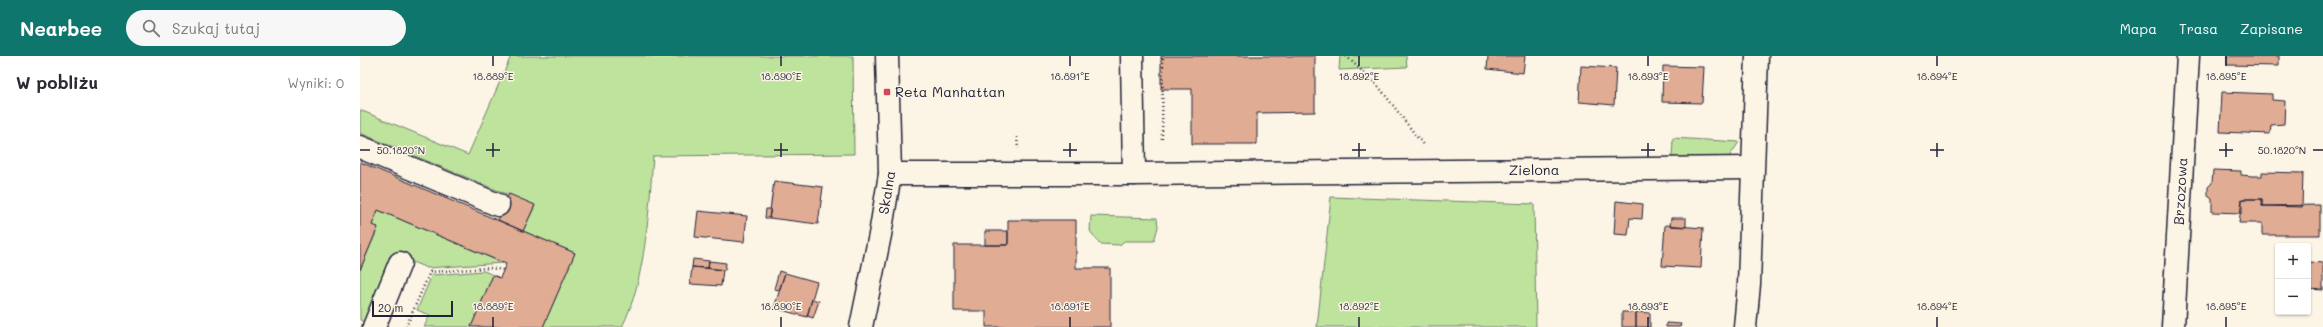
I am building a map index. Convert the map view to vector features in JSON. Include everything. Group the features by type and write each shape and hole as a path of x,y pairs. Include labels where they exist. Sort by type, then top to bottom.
{"street":[{"name":"Skalna","path":"861,327 880,235 890,174 887,56"},
{"path":"1132,56 1134,174"},
{"path":"1745,327 1749,284 1757,56"},
{"name":"Brzozowa","path":"2173,327 2188,56"},
{"path":"360,147 498,206"},
{"name":"Zielona","path":"890,174 1134,174 1752,168"},
{"path":"377,326 400,264"}],"path":[{"path":"1162,139 1163,56"},
{"path":"1346,56 1379,87 1442,171"},
{"path":"1017,137 1018,155"},
{"path":"406,327 430,272 488,268 504,270"}],"green space":[{"path":"511,56 853,56 854,154 653,156 648,221 641,266 630,308 622,327 543,327 575,253 523,231 535,206 360,133 360,110 468,155"},
{"path":"1340,56 1406,56 1407,67 1339,70"},
{"path":"1673,138 1739,142 1729,157 1721,159 1672,161"},
{"path":"1331,197 1534,204 1536,327 1317,327"},
{"path":"378,210 503,263 427,268 393,254 364,322 360,320 360,270 378,228 372,225"},
{"path":"1091,216 1157,218 1158,227 1154,241 1124,241 1120,245 1100,244 1090,231"},
{"path":"484,271 493,275 471,327 424,327 430,315 417,310 432,275"}],"building":[{"path":"1161,56 1315,56 1315,112 1257,113 1257,144 1192,144 1192,89 1161,89"},
{"path":"1488,56 1525,56 1523,73 1487,69"},
{"path":"2227,56 2279,56 2279,66 2227,65"},
{"path":"1581,66 1616,68 1614,105 1579,102"},
{"path":"1663,66 1704,67 1702,103 1662,102"},
{"path":"2222,92 2272,94 2272,100 2285,101 2284,124 2271,125 2270,134 2220,132"},
{"path":"360,162 575,253 543,327 471,327 493,275 500,278 506,264 378,210 372,225 378,227 360,270"},
{"path":"2213,170 2241,171 2241,175 2252,176 2262,176 2262,172 2303,173 2302,207 2262,206 2262,199 2242,199 2242,213 2212,212 2212,198 2208,195 2208,187 2212,183"},
{"path":"774,181 823,187 818,224 769,218"},
{"path":"509,194 535,205 523,231 498,220"},
{"path":"2242,199 2262,199 2262,206 2320,205 2320,235 2262,235 2262,223 2239,223"},
{"path":"1616,201 1643,204 1642,219 1630,218 1628,235 1614,234"},
{"path":"766,209 771,209 769,218 765,218"},
{"path":"698,211 747,216 744,242 695,237"},
{"path":"1671,218 1686,218 1686,227 1670,226"},
{"path":"1008,220 1076,220 1076,268 1110,268 1110,327 986,327 986,311 954,311 954,245 1008,245"},
{"path":"1665,225 1703,228 1701,268 1662,266"},
{"path":"985,231 1008,231 1008,245 985,245"},
{"path":"693,259 709,261 708,268 692,267"},
{"path":"709,261 726,263 725,270 708,268"},
{"path":"2311,262 2323,263 2323,290 2311,289"},
{"path":"692,267 723,270 721,286 690,284"},
{"path":"779,271 785,273 779,290 774,289"},
{"path":"785,273 817,282 807,317 774,308"},
{"path":"812,299 819,301 813,318 807,316"},
{"path":"1622,312 1636,312 1636,327 1622,327"},
{"path":"1636,312 1650,313 1650,327 1636,327"},
{"path":"1666,323 1681,324 1680,327 1666,327"}],"place":[{"name":"Reta Manhattan","path":"887,92"}]}
